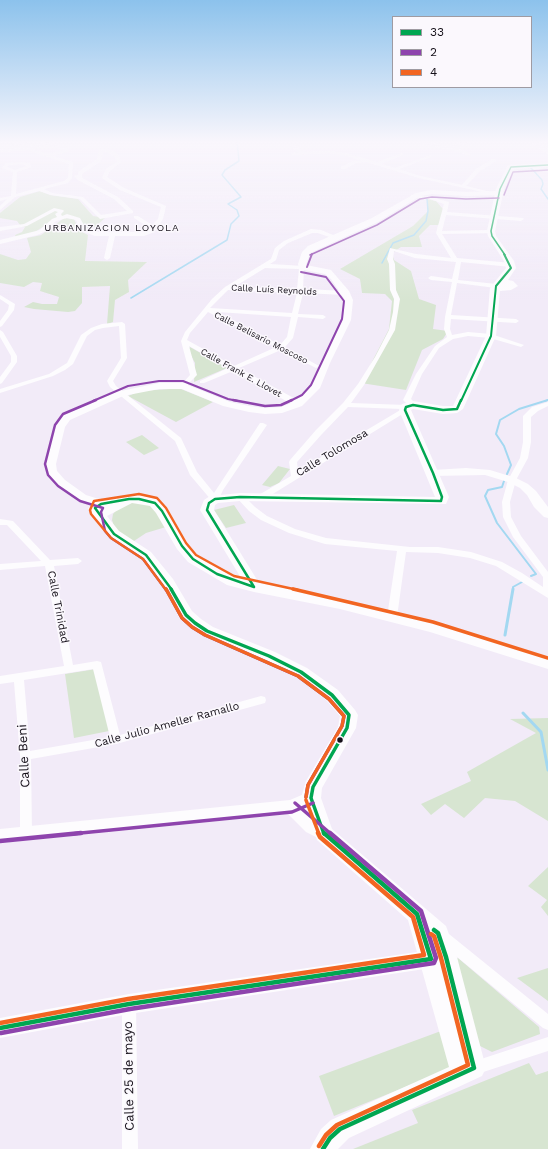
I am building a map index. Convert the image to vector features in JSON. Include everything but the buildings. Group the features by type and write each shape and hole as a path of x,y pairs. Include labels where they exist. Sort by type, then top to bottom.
{"main road":[{"path":"254,588 207,510 208,503 215,499 240,497 441,501 442,497 408,407 443,410 457,409 491,336 492,318 498,285 508,274 511,264 492,236 491,232 495,217 496,195"},
{"path":"438,958 438,933 324,834 311,798 313,787 347,728 349,715 332,695 301,672 269,656 207,631 194,623 186,615 168,583 146,555 114,534 103,511 128,499 139,499 155,503 162,511 182,546 193,559 217,574 254,588 340,604 432,627 548,663"},
{"path":"323,1149 330,1138 340,1129 468,1070 438,958 417,914"}],"street":[{"path":"0,210 13,198 13,195"},
{"path":"0,200 25,195"},
{"path":"56,195 81,198 100,217 131,212 116,198 110,195"},
{"path":"0,242 35,234 60,218 75,217 84,230 95,234 144,234 152,231 160,219 164,206 136,195"},
{"path":"202,382 280,348 290,338 300,291 302,264 306,252 335,237 387,214 413,196 420,195"},
{"path":"413,196 445,201 447,203 439,233"},
{"path":"0,229 25,225 54,209 61,211 58,214 60,218"},
{"path":"445,213 521,219"},
{"path":"136,217 153,228"},
{"path":"183,386 194,375 184,341 187,333 227,288 274,260 280,245 306,233 319,232 335,237"},
{"path":"439,233 491,232"},
{"path":"439,233 457,260 455,281 448,317 447,330 450,338"},
{"path":"107,258 112,235"},
{"path":"295,475 294,462 319,432 346,404 378,357 392,330 397,298 393,290 392,264 390,259 392,249 415,256 511,264"},
{"path":"103,511 61,482 52,472 50,464 60,427 66,418 120,394 152,387 183,386 227,404 265,411 282,410 298,404 315,388 325,363 347,320 349,300 346,293 334,277 328,272 302,267 263,266"},
{"path":"431,278 498,285"},
{"name":"Calle Luís Reynolds","path":"227,288 346,293"},
{"path":"0,297 12,304 11,310 0,325"},
{"path":"207,309 323,317"},
{"name":"Calle Belisario Moscoso","path":"207,309 316,366"},
{"path":"448,317 492,318 516,321"},
{"path":"0,390 63,370 70,364 84,335 102,326 122,324 124,358 110,381 113,387 178,440 192,473 215,499 219,490 263,425"},
{"path":"0,332 14,356 14,362 0,382"},
{"path":"346,404 408,407 408,396 414,387 419,374 437,347 450,338 468,334 491,336 521,345"},
{"name":"Calle Frank E. Llovet","path":"184,341 298,404"},
{"path":"240,497 252,510 264,518 292,531 325,541 402,549 438,550 471,555 499,564 519,575 548,595 547,577 517,537 507,517 506,502 512,480 524,458 527,442 527,416 535,409 547,405"},
{"name":"Calle Tolomosa","path":"260,498 295,475 408,407"},
{"path":"433,473 473,471 486,472 512,480 524,486 548,514"},
{"name":"Calle Trinidad","path":"0,522 10,523 49,564 69,669"},
{"path":"392,617 402,549"},
{"path":"0,567 78,561"},
{"path":"0,680 97,665 116,740"},
{"name":"Calle Beni","path":"19,678 25,756 26,833"},
{"name":"Calle Julio Ameller Ramallo","path":"25,756 116,740 261,700"},
{"path":"0,836 292,808 311,798"},
{"path":"292,808 312,827 324,834"},
{"path":"438,933 548,1023"},
{"path":"0,1028 129,1004 438,958"},
{"name":"Calle 25 de mayo","path":"129,1004 130,1149"},
{"path":"468,1070 548,1044"}],"green space":[{"path":"28,195 49,195 78,199 93,216 105,218 95,227 85,228 76,217 58,217 35,232 16,238 15,235 22,232 25,227 20,225 17,221 0,218 0,213 20,197"},
{"path":"427,199 436,201 443,209 440,225 430,225 419,236 422,247 401,247 392,253 394,260 411,271 419,299 436,305 433,329 448,331 443,339 422,350 406,390 361,383 389,329 392,301 385,294 362,293 360,279 340,269 413,226 428,211"},
{"path":"64,218 74,219 80,231 88,235 85,261 147,262 128,280 129,292 115,300 113,322 107,324 110,286 82,287 82,303 75,311 68,312 24,307 33,302 42,304 57,304 59,297 40,291 42,283 33,282 24,287 0,283 0,254 18,260 26,259 31,252 27,238 41,235"},
{"path":"190,347 227,368 194,382 195,363 188,350"},
{"path":"181,389 213,402 176,422 128,396 140,391"},
{"path":"142,435 159,448 144,455 126,442"},
{"path":"278,466 290,469 279,483 270,487 262,485"},
{"path":"131,502 151,505 158,513 166,527 146,533 131,543 115,529 112,520 113,514 119,507"},
{"path":"234,505 246,523 226,528 214,510"},
{"path":"96,669 109,731 74,738 65,674"},
{"path":"548,718 548,821 515,801 485,798 464,818 445,804 431,815 421,804 471,781 467,772 536,733 510,719"},
{"path":"548,867 548,916 541,907 547,900 528,886"},
{"path":"458,958 539,1027 540,1034 492,1052 478,1045 451,960"},
{"path":"548,968 548,1001 517,978"},
{"path":"441,1031 452,1068 334,1116 319,1076"},
{"path":"529,1063 536,1075 548,1071 548,1149 353,1149 418,1123 412,1110"}],"waterway":[{"path":"131,298 227,240 231,224 239,216 237,210 228,204 241,197 239,195"},
{"path":"545,195 548,199"},
{"path":"382,263 393,243 414,235 426,221 428,211 427,199"},
{"path":"507,474 511,465 504,446 496,434 500,420 519,409 548,400 545,401"},
{"path":"504,481 502,487 488,490 485,496 497,523 536,574 531,576"},
{"path":"513,589 513,587 522,582"},
{"path":"505,635 513,589"},
{"path":"523,713 541,732 548,770"}],"transit line":[{"name":"33","path":"457,409 491,336 496,286 511,268 509,261 492,236 491,231 499,195"},
{"name":"2","path":"307,267 310,255 314,252 377,225 420,199 432,197 466,199 499,198"},
{"name":"2","path":"301,272 326,277 344,301 342,319 311,385 302,395 281,405 265,406 228,399 183,381 159,381 128,386 63,414 55,425 45,464 48,475 58,486 80,501 103,508 101,512 105,531 111,538 143,559 164,586 182,618 192,627 205,635 267,661 298,676 329,699 344,716 342,726 308,785 306,797"},
{"name":"33","path":"441,501 442,497 433,473 405,410 406,407 413,405 443,410 457,409"},
{"name":"4","path":"306,797 308,785 342,726 344,716 329,699 298,676 267,661 205,635 192,627 182,618 164,586 143,559 111,538 91,514 90,510 94,501 139,494 157,498 166,508 186,543 196,555 234,576 341,599 433,622 548,658"},
{"name":"33","path":"254,587 207,510 209,503 215,499 240,497 441,501"},
{"name":"33","path":"254,587 217,574 193,559 182,546 162,511 155,503 139,499 129,499 101,504 95,508 114,534 146,555 168,583 186,615 195,623 207,631 269,656 301,672 332,695 349,715 347,728 313,787 311,798"},
{"name":"33","path":"0,1028 129,1004 431,959 417,914 324,834 311,798"},
{"name":"4","path":"0,1023 128,999 424,955 413,917 320,837 306,800"},
{"name":"2","path":"1,1033 130,1009 434,963 436,958 421,911 295,803"},
{"name":"2","path":"0,841 292,812 313,803"},
{"name":"33","path":"323,1149 330,1138 340,1129 474,1068 446,957 438,933 434,930"},
{"name":"4","path":"319,1146 326,1135 337,1125 468,1065 441,958 434,936 431,934"}],"district":[{"name":"URBANIZACION LOYOLA","path":"112,228"}]}
